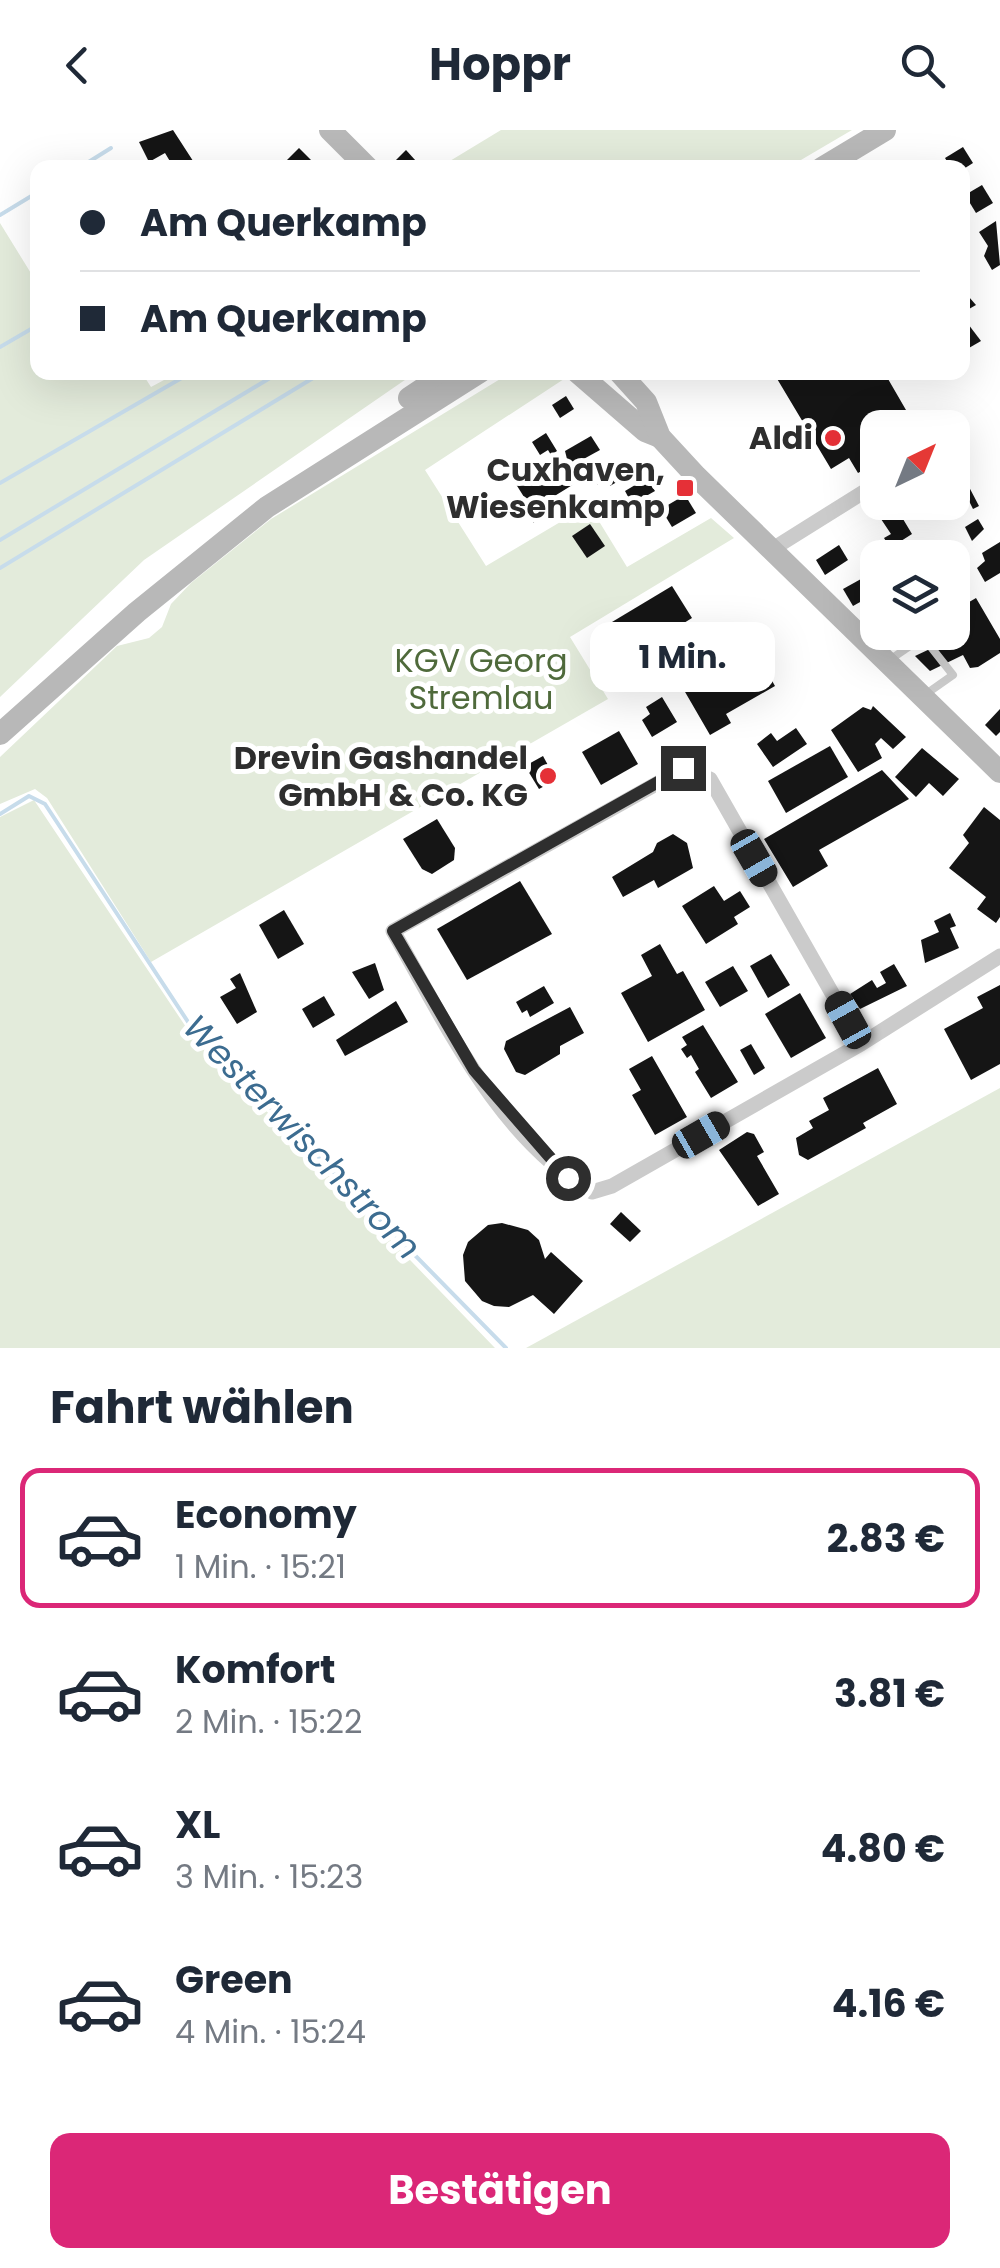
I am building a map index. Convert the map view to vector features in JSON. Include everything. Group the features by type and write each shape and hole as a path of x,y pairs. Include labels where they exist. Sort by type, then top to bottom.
{"street":[{"path":"330,130 360,160"},
{"path":"835,160 885,130"},
{"path":"0,732 133,607 251,510 437,380"},
{"path":"133,607 267,507 467,380"},
{"path":"586,380 645,431 656,428"},
{"path":"612,380 771,550 1000,772"},
{"path":"626,380 646,402 656,428"},
{"path":"771,550 860,494"},
{"path":"861,1044 710,779 683,768 393,931 474,1070 500,1106 568,1178 592,1192 612,1186 861,1044 1000,956"}],"lane":[{"path":"887,663 923,637 954,675 922,696"}],"green space":[{"path":"501,130 852,130 801,160 452,160"},
{"path":"0,223 30,272 30,380 146,380 151,387 164,380 405,380 144,560 0,697"},
{"name":"KGV Georg Stremlau","path":"499,380 562,380 425,470 486,566 589,505 627,567 711,518 734,538 570,637 608,699 151,962 47,798 35,789 0,804 0,757 117,646 149,638 162,627 171,604 191,583 271,519"},
{"path":"34,800 188,1030 495,1348 0,1348 0,817"},
{"path":"1000,1088 1000,1348 526,1348"}],"building":[{"path":"173,130 192,160 169,160 165,153 148,160 139,142"},
{"path":"963,147 973,163 970,165 970,160 945,158"},
{"path":"299,148 311,160 287,160"},
{"path":"406,150 415,160 396,160"},
{"path":"982,185 993,203 976,213 970,203 970,192"},
{"path":"996,221 1000,265 992,270 984,256 988,246 979,232"},
{"path":"970,327 981,341 970,347"},
{"path":"778,380 889,380 906,410 860,410 860,472 849,458 831,469"},
{"path":"566,396 574,409 560,418 552,405"},
{"path":"546,433 557,451 551,455 548,450 540,455 532,442"},
{"path":"591,436 600,450 569,467 565,451"},
{"path":"612,458 622,479 610,486 606,481 598,485 589,471"},
{"path":"537,466 549,485 568,473 574,484 540,505 546,514 533,523 533,511 528,514 517,502 524,497 514,481"},
{"path":"647,478 655,491 632,504 625,491"},
{"path":"970,489 979,506 973,509 970,503"},
{"path":"572,493 582,507 562,520 553,506"},
{"path":"685,495 696,513 672,527 661,509"},
{"path":"978,519 984,529 972,541 965,527"},
{"path":"882,520 904,520 912,534 903,540 885,540 891,534"},
{"path":"590,524 605,546 587,558 572,536"},
{"path":"1000,542 1000,573 985,582 977,568 985,561 982,553"},
{"path":"839,545 848,560 825,575 816,560"},
{"path":"860,580 860,602 853,606 843,589"},
{"path":"672,586 692,618 632,655 612,622"},
{"path":"976,598 1000,639 1000,653 978,667 970,668 963,655 930,671 915,656 928,650 970,650 970,602"},
{"path":"751,644 775,686 726,714 731,723 710,735 681,685"},
{"path":"662,697 677,722 652,737 642,720 650,714 646,707"},
{"path":"873,706 906,737 893,749 881,738 875,744 882,758 858,772 831,730 863,707 871,710"},
{"path":"1000,709 1000,732 996,736 985,725"},
{"path":"796,728 807,744 773,767 757,744 771,733 777,741"},
{"path":"619,731 638,764 601,785 582,752"},
{"path":"830,746 848,777 786,813 768,781"},
{"path":"922,748 959,779 943,796 929,783 916,797 895,777"},
{"path":"543,756 556,780 539,789 525,766"},
{"path":"882,770 909,799 819,850 828,866 793,887 764,839"},
{"path":"984,807 1000,820 1000,917 996,923 977,909 986,897 949,868 969,843 963,835"},
{"path":"437,819 455,848 454,860 432,874 422,869 403,839"},
{"path":"673,834 687,843 693,868 658,888 654,880 623,897 612,877 653,852 657,843"},
{"path":"520,881 552,934 467,980 437,929"},
{"path":"714,886 724,901 740,891 750,907 734,917 738,924 706,944 682,906"},
{"path":"284,910 304,944 278,959 259,925"},
{"path":"950,913 956,926 950,928 959,948 925,963 921,940 939,932 934,921"},
{"path":"660,944 677,974 683,971 705,1010 648,1042 621,993 652,976 641,955"},
{"path":"771,954 790,985 768,998 750,966"},
{"path":"375,963 384,990 369,999 352,972"},
{"path":"894,964 907,986 860,1009 850,994 872,980 877,988 886,983 880,972"},
{"path":"733,966 748,991 720,1007 705,982"},
{"path":"240,973 257,1012 237,1024 220,997 236,988 230,979"},
{"path":"1000,985 1000,1064 971,1080 944,1029 983,1008 977,997"},
{"path":"544,986 554,1003 530,1017 527,1010 522,1013 516,1002"},
{"path":"800,993 826,1038 791,1058 765,1014"},
{"path":"324,996 335,1015 313,1028 302,1009"},
{"path":"396,1001 408,1022 345,1056 336,1040"},
{"path":"570,1007 584,1033 560,1046 560,1054 525,1075 516,1072 504,1049 506,1041"},
{"path":"703,1025 738,1082 711,1098 695,1072 699,1069 691,1055 687,1058 681,1049 687,1045 682,1037"},
{"path":"751,1044 765,1068 754,1075 740,1050"},
{"path":"652,1056 687,1117 655,1135 632,1095 641,1090 629,1069"},
{"path":"878,1068 897,1104 863,1123 866,1128 808,1160 799,1155 796,1138 813,1128 809,1121 829,1110 823,1098"},
{"path":"747,1132 754,1134 764,1152 757,1156 779,1194 758,1206 719,1150"},
{"path":"621,1212 641,1231 630,1242 610,1224"},
{"path":"502,1223 528,1230 539,1240 545,1259 551,1252 583,1281 554,1314 533,1295 509,1307 494,1306 482,1301 465,1281 463,1255 468,1242 488,1225"}],"waterway":[{"path":"92,160 111,148"},
{"path":"0,215 30,197"},
{"path":"0,347 30,330"},
{"path":"0,483 178,380"},
{"path":"0,540 267,380"},
{"path":"0,568 310,380"},
{"name":"Westerwischstrom","path":"0,814 29,796 45,804 192,1028 506,1348"}],"place":[{"name":"Aldi","path":"833,438"},
{"name":"Cuxhaven, Wiesenkamp","path":"685,488"},
{"name":"Drevin Gashandel GmbH & Co. KG","path":"548,776"}],"route":[{"path":"568,1178 500,1106 474,1070 393,931 683,768"}]}
